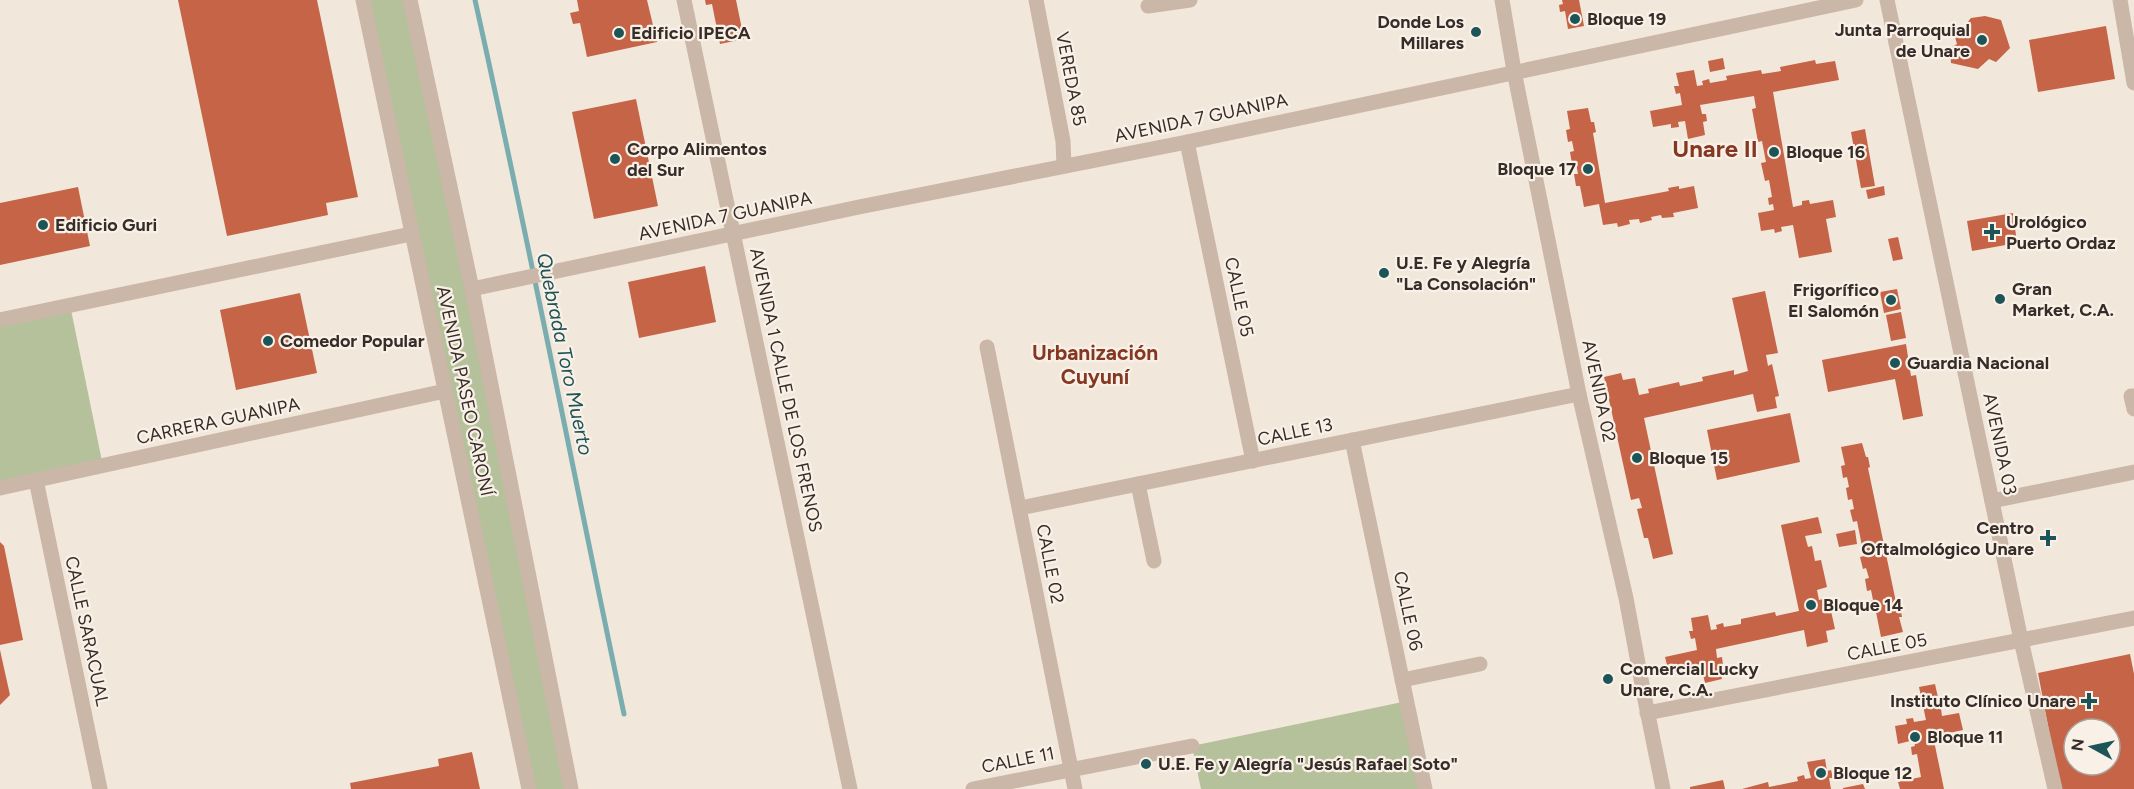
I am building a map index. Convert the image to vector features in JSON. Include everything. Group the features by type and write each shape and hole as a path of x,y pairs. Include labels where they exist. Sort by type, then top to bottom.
{"street":[{"name":"AVENIDA PASEO CARONÍ","path":"363,0 529,789"},
{"name":"AVENIDA PASEO CARONÍ","path":"410,0 472,289 571,789"},
{"name":"AVENIDA 1 CALLE DE LOS FRENOS","path":"684,0 850,789"},
{"name":"VEREDA 85","path":"1036,0 1063,141 1064,166"},
{"path":"1148,6 1190,0"},
{"name":"AVENIDA 02","path":"1502,0 1514,71 1579,394 1626,598 1663,789"},
{"name":"AVENIDA 7 GUANIPA","path":"472,289 859,207 1186,142 1856,0"},
{"name":"AVENIDA 03","path":"1887,0 2021,640 2055,789"},
{"path":"2120,0 2134,83"},
{"name":"CALLE 05","path":"1186,142 1252,461"},
{"path":"0,320 411,234"},
{"name":"CALLE 02","path":"987,347 1075,789"},
{"name":"CARRERA GUANIPA","path":"0,488 445,391"},
{"name":"CALLE 13","path":"1020,508 1579,394"},
{"path":"2134,396 2132,396 2134,409"},
{"name":"CALLE 06","path":"1352,440 1425,789"},
{"path":"1992,501 2134,472"},
{"name":"CALLE SARACUAL","path":"36,480 100,789"},
{"path":"1138,484 1154,561"},
{"name":"CALLE 05","path":"1647,713 2134,618"},
{"path":"1402,680 1480,664"},
{"name":"CALLE 11","path":"973,789 1192,746"}],"green space":[{"path":"363,0 410,0 571,789 529,789"},
{"path":"70,305 103,466 0,488 0,320"},
{"path":"1407,701 1425,789 1201,789 1192,746"}],"building":[{"path":"178,0 317,0 358,197 326,203 328,215 227,236"},
{"name":"Edificio IPECA","path":"577,0 647,0 657,42 587,57 580,23 573,24 570,13 579,11"},
{"path":"705,0 736,0 744,39 720,44 712,4 706,5"},
{"name":"Bloque 19","path":"1562,0 1579,0 1584,26 1568,29 1565,11 1560,12 1559,5 1563,4"},
{"name":"Junta Parroquial de Unare","path":"1985,16 2001,20 2010,48 1996,62 1989,59 1978,69 1951,63 1950,48 1957,44 1955,37 1971,18"},
{"path":"2106,26 2115,79 2038,92 2029,40"},
{"path":"1723,58 1725,69 1710,72 1708,61"},
{"name":"Bloque 16","path":"1815,60 1816,64 1835,61 1839,80 1773,92 1793,207 1802,205 1802,201 1809,200 1810,204 1833,200 1836,217 1826,219 1832,252 1799,258 1793,225 1781,227 1782,231 1775,233 1774,229 1761,231 1758,213 1774,210 1773,204 1769,205 1768,198 1772,197 1769,180 1765,181 1761,163 1766,162 1762,141 1758,142 1752,109 1756,108 1754,96 1700,105 1702,114 1706,114 1707,121 1703,122 1705,135 1688,139 1685,121 1678,122 1679,127 1671,128 1671,124 1653,127 1650,111 1682,105 1680,93 1676,94 1674,86 1679,86 1676,73 1694,70 1697,86 1703,85 1702,81 1709,79 1710,83 1727,80 1726,76 1761,70 1762,74 1781,71 1780,67"},
{"name":"Corpo Alimentos del Sur","path":"636,99 658,206 594,219 572,112"},
{"name":"Bloque 17","path":"1588,108 1596,132 1593,133 1605,203 1669,191 1668,188 1679,186 1679,189 1694,186 1698,208 1673,213 1674,217 1662,218 1661,215 1640,223 1639,219 1629,220 1630,224 1618,227 1617,223 1603,225 1599,204 1584,207 1580,186 1576,186 1574,174 1578,174 1576,163 1572,164 1570,152 1574,151 1572,141 1568,142 1566,130 1570,129 1567,111"},
{"path":"1865,129 1875,186 1861,188 1851,132"},
{"path":"1884,186 1885,195 1868,199 1866,190"},
{"name":"Edificio Guri","path":"78,187 90,246 0,265 0,203"},
{"name":"Urológico Puerto Ordaz","path":"2013,213 2017,243 1972,251 1967,221"},
{"path":"1898,237 1903,259 1893,261 1888,239"},
{"path":"705,266 716,322 639,338 628,282"},
{"path":"1897,289 1901,309 1884,313 1880,292"},
{"name":"Bloque 15","path":"1765,291 1778,353 1766,355 1768,366 1772,364 1779,396 1775,397 1777,408 1757,412 1753,394 1644,418 1673,554 1653,559 1648,538 1644,538 1637,509 1642,508 1639,498 1631,500 1604,377 1621,373 1623,380 1635,378 1639,395 1649,393 1648,389 1679,382 1680,386 1703,381 1702,377 1734,370 1734,375 1748,371 1732,298"},
{"name":"Comedor Popular","path":"300,293 317,373 236,390 220,310"},
{"path":"1901,312 1906,338 1891,341 1886,315"},
{"path":"1906,344 1911,376 1916,375 1923,416 1903,420 1895,379 1828,392 1822,360"},
{"path":"1790,413 1800,462 1717,480 1707,430"},
{"path":"1862,443 1866,457 1868,457 1870,467 1868,468 1897,607 1900,606 1902,617 1899,617 1903,632 1881,637 1876,612 1872,613 1871,590 1867,591 1865,579 1869,578 1866,568 1863,569 1860,557 1864,556 1857,521 1853,522 1850,510 1854,509 1852,499 1848,500 1847,477 1843,478 1841,466 1845,465 1841,447"},
{"name":"Bloque 14","path":"1818,517 1822,533 1805,536 1808,547 1812,546 1815,561 1821,560 1827,587 1817,590 1819,600 1823,599 1826,612 1831,611 1835,629 1826,631 1828,642 1807,647 1804,630 1716,649 1717,658 1722,657 1723,665 1719,666 1722,679 1705,683 1701,666 1694,667 1695,672 1688,673 1687,669 1669,673 1665,657 1697,650 1695,638 1691,639 1689,631 1693,631 1691,618 1708,615 1711,630 1717,629 1716,625 1723,623 1724,627 1741,624 1741,619 1775,612 1776,616 1799,611 1781,525"},
{"path":"1855,530 1857,544 1839,547 1836,534"},
{"path":"0,542 4,546 23,640 0,645"},
{"path":"0,650 10,695 0,705"},
{"name":"Instituto Clínico Unare","path":"2130,654 2134,674 2134,789 2060,789 2038,673"},
{"name":"Bloque 11","path":"1935,684 1939,702 1944,701 1945,708 1941,709 1942,716 1959,713 1963,730 1949,733 1950,737 1943,739 1942,735 1933,736 1944,789 1900,789 1898,782 1921,777 1917,754 1912,755 1911,747 1915,746 1914,740 1898,744 1895,726 1907,724 1906,719 1913,718 1914,722 1926,720 1919,687"},
{"path":"472,752 480,789 351,789 350,783 439,766 438,759"},
{"name":"Bloque 12","path":"1825,759 1827,771 1831,770 1833,778 1829,778 1831,789 1742,789 1768,782 1769,787 1798,781 1797,777 1804,775 1805,779 1811,778 1807,762"},
{"path":"1723,780 1725,789 1690,789 1690,787"},
{"name":"Bloque 12","path":"1863,784 1865,789 1843,789 1843,788"}],"waterway":[{"name":"Quebrada Toro Muerto","path":"475,0 624,714"}],"place":[{"name":"Bloque 19","path":"1575,19"},
{"name":"Donde Los Millares","path":"1476,32"},
{"name":"Edificio IPECA","path":"619,33"},
{"name":"Junta Parroquial de Unare","path":"1982,40"},
{"name":"Bloque 16","path":"1774,152"},
{"name":"Corpo Alimentos del Sur","path":"615,159"},
{"name":"Bloque 17","path":"1588,169"},
{"name":"Edificio Guri","path":"43,225"},
{"name":"Urológico Puerto Ordaz","path":"1992,232"},
{"name":"U.E. Fe y Alegría \"La Consolación\"","path":"1384,273"},
{"name":"Gran Market, C.A.","path":"2000,299"},
{"name":"Frigorífico El Salomón","path":"1891,300"},
{"name":"Comedor Popular","path":"268,341"},
{"name":"Guardia Nacional","path":"1895,363"},
{"name":"Bloque 15","path":"1637,458"},
{"name":"Centro Oftalmológico Unare","path":"2048,538"},
{"name":"Bloque 14","path":"1811,605"},
{"name":"Comercial Lucky Unare, C.A.","path":"1608,679"},
{"name":"Instituto Clínico Unare","path":"2089,701"},
{"name":"Bloque 11","path":"1915,737"},
{"name":"U.E. Fe y Alegría \"Jesús Rafael Soto\"","path":"1146,764"},
{"name":"Bloque 12","path":"1821,773"}],"district":[{"name":"Unare II","path":"1715,149"},
{"name":"Urbanización Cuyuní","path":"1095,365"}]}
